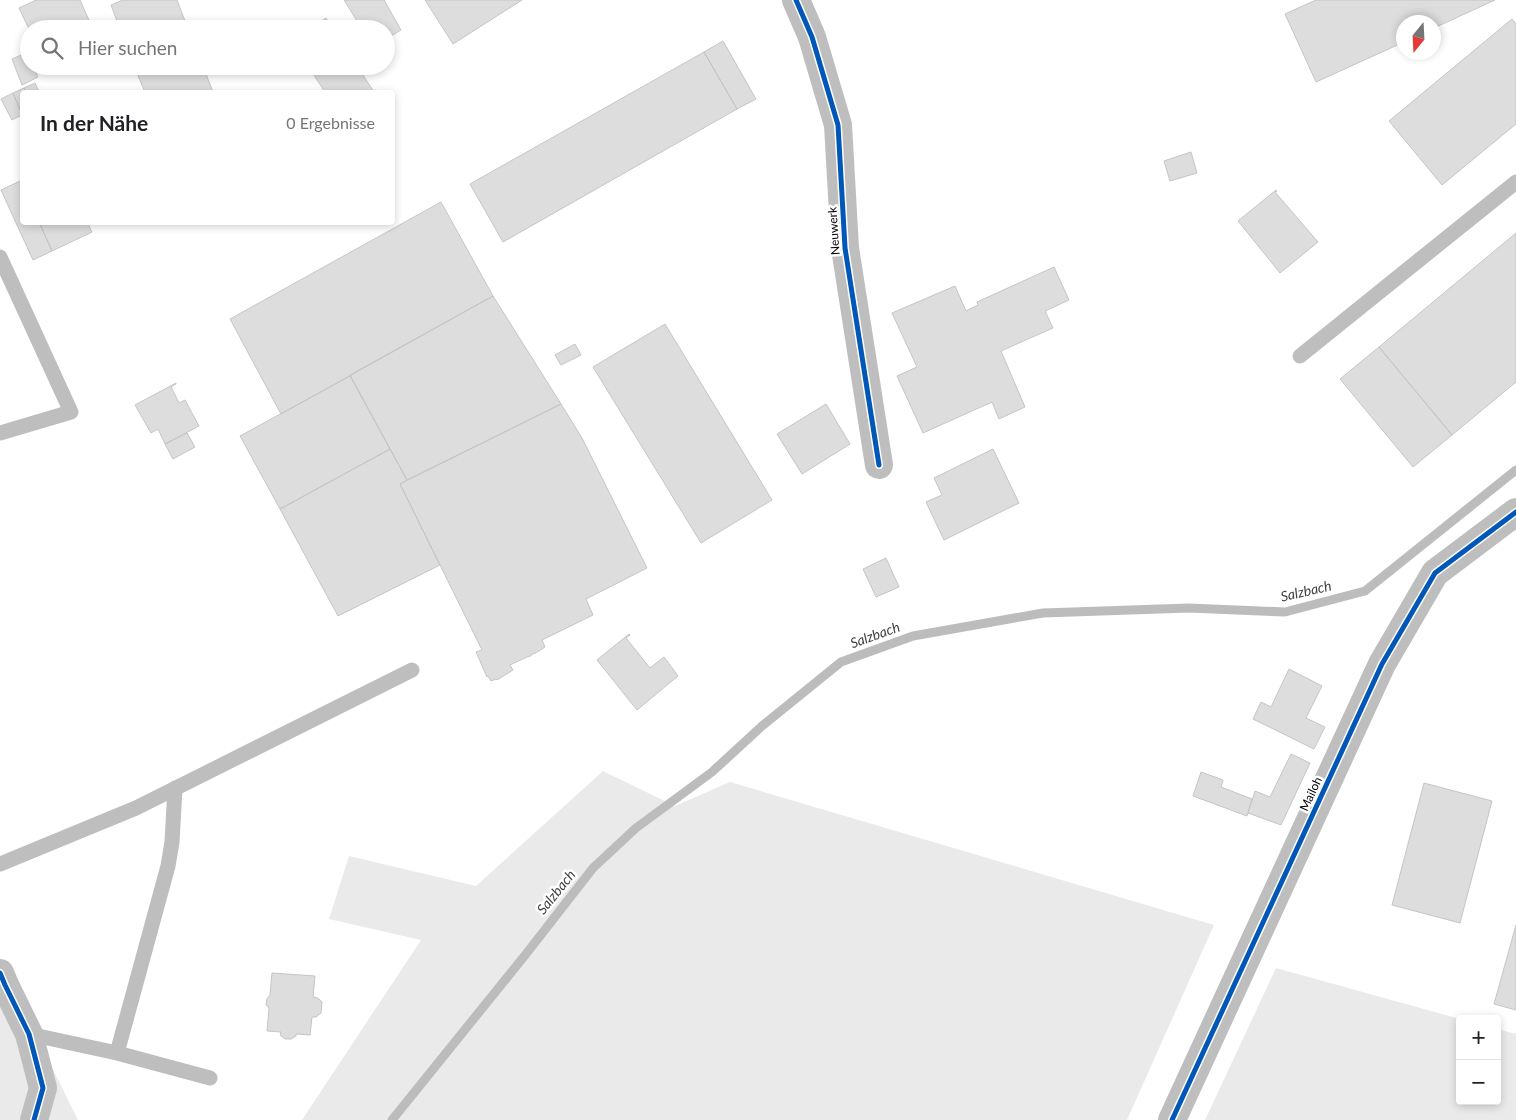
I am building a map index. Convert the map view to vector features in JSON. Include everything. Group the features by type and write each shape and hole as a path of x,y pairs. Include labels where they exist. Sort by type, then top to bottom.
{"street":[{"name":"Neuwerk","path":"796,0 812,37 838,125 845,248 879,465"},
{"name":"Mailoh","path":"1172,1120 1382,664 1435,573 1516,512"},
{"path":"0,973 4,985 29,1034 43,1088 34,1120"}],"lane":[{"path":"1300,356 1516,182"},
{"path":"0,256 71,412 0,433"},
{"path":"0,864 136,808 412,670"},
{"path":"117,1053 168,866 172,842 176,788"},
{"path":"29,1034 117,1053 210,1078"}],"shaded area":[{"path":"603,771 675,806 730,782 1214,925 1127,1120 302,1120 421,940 329,919 349,856 476,886"},
{"path":"0,963 78,1120 0,1120"},
{"path":"1276,968 1456,1018 1456,1105 1501,1105 1501,1030 1516,1034 1516,1120 1205,1120"}],"building":[{"path":"36,0 80,0 89,20 25,20 19,8"},
{"path":"123,0 177,0 185,20 117,20 111,5"},
{"path":"344,0 384,0 401,30 395,34 395,20 356,20"},
{"path":"425,0 522,0 453,44"},
{"path":"1316,0 1495,0 1441,25 1441,15 1396,15 1396,46 1316,82 1285,14"},
{"path":"1512,19 1516,24 1516,124 1442,185 1389,121"},
{"path":"723,41 756,99 737,109 704,52"},
{"path":"704,52 737,109 503,242 470,184"},
{"path":"20,56 20,75 37,75 38,77 22,85 12,59"},
{"path":"138,75 206,75 212,90 144,90"},
{"path":"314,75 363,75 373,90 324,90"},
{"path":"35,83 38,90 25,90 24,88"},
{"path":"24,88 25,90 20,90 20,109 13,93"},
{"path":"13,93 20,110 20,116 12,120 1,99"},
{"path":"1191,152 1197,173 1170,181 1164,161"},
{"path":"20,181 20,225 40,225 52,251 33,260 1,190"},
{"path":"1276,190 1275,192 1318,242 1280,273 1238,221"},
{"path":"441,202 493,296 281,414 230,319"},
{"path":"40,225 88,225 92,232 52,251"},
{"path":"1516,233 1516,382 1452,435 1379,347"},
{"path":"1054,267 1069,300 1045,311 1053,328 1001,351 1025,407 999,419 992,402 923,433 897,376 917,367 892,313 955,286 966,311 978,305 977,302"},
{"path":"493,296 561,404 407,480 350,375"},
{"path":"665,324 772,500 701,543 593,367"},
{"path":"575,344 581,355 561,365 555,355"},
{"path":"1379,347 1452,435 1413,467 1340,379"},
{"path":"350,376 390,449 280,509 240,436"},
{"path":"176,383 171,387 179,403 185,400 199,426 165,444 158,429 151,433 135,405"},
{"path":"561,404 582,438 647,568 586,599 593,615 542,640 545,647 529,657 510,665 513,670 497,680 491,681 487,677 476,652 482,650 400,484"},
{"path":"826,404 850,444 802,474 777,434"},
{"path":"187,433 195,447 173,459 165,444"},
{"path":"390,449 407,480 400,484 440,565 338,616 280,509"},
{"path":"993,449 1019,503 944,540 926,502 942,495 934,478"},
{"path":"886,558 899,587 876,597 863,569"},
{"path":"629,634 626,638 650,668 664,657 678,676 637,710 597,660"},
{"path":"1289,669 1322,686 1306,718 1325,727 1314,749 1253,719 1261,702 1271,707"},
{"path":"1291,754 1310,763 1281,825 1248,813 1255,791 1270,797"},
{"path":"1201,772 1223,780 1221,787 1252,799 1247,816 1193,796"},
{"path":"1424,783 1492,801 1460,923 1392,905"},
{"path":"1516,925 1516,1010 1494,1004"},
{"path":"272,973 315,976 313,997 318,998 322,1002 321,1013 316,1017 312,1017 310,1035 296,1034 291,1039 285,1039 280,1035 281,1032 267,1031 269,1008 266,1005 270,995"}],"waterway":[{"name":"Salzbach","path":"392,1120 593,868 636,828 712,772 762,726 841,662 913,636 1043,613 1189,608 1285,612 1365,591 1516,470"}],"cycle path":[{"path":"796,0 812,37 838,125 845,248 879,465"},
{"path":"1172,1120 1382,664 1435,573 1516,512"},
{"path":"0,973 29,1034 43,1088 34,1120"}]}
